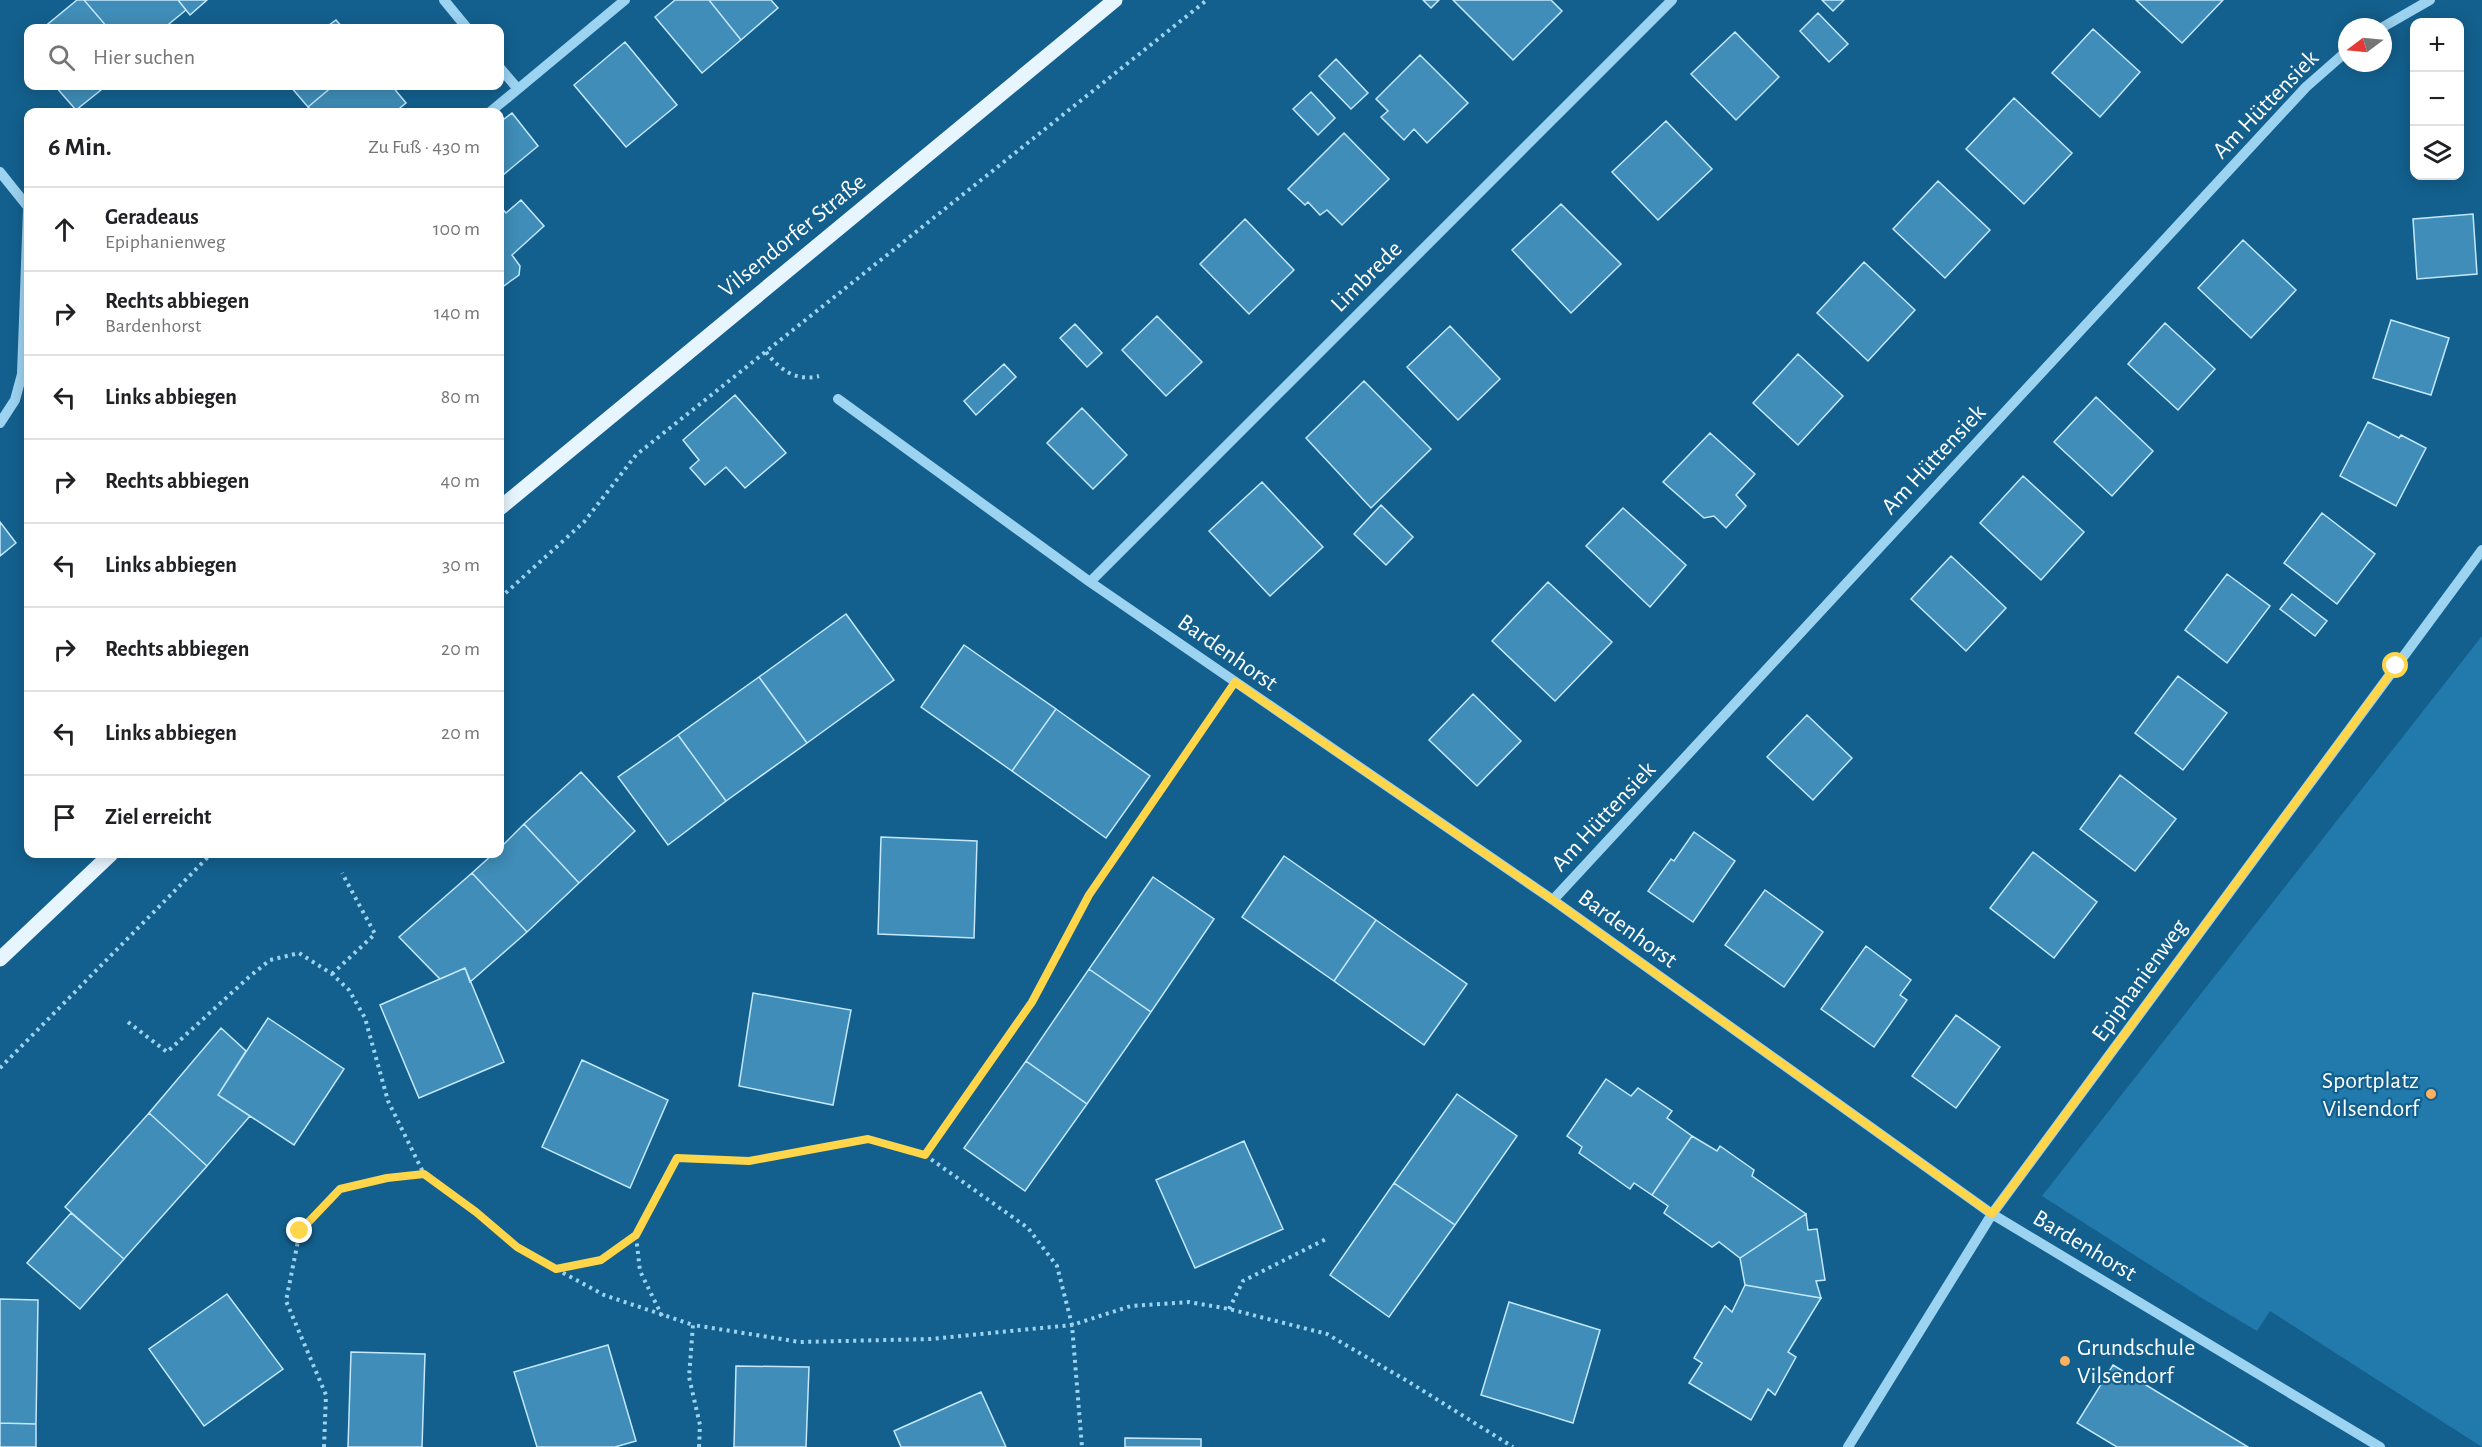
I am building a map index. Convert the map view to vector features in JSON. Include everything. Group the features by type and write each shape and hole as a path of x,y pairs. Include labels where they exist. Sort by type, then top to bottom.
{"main road":[{"name":"Vilsendorfer Straße","path":"504,505 1115,0"},
{"path":"0,959 107,858"}],"street":[{"path":"444,0 464,24"},
{"path":"495,108 625,0"},
{"name":"Limbrede","path":"1090,582 1672,0"},
{"path":"2392,22 2430,0"},
{"name":"Am Hüttensiek","path":"1553,900 2306,87 2338,59"},
{"path":"504,73 518,89"},
{"path":"0,172 24,203"},
{"path":"0,423 15,400 22,374 24,319"},
{"name":"Bardenhorst","path":"838,399 1090,582 1553,900 1992,1214 2380,1447"},
{"name":"Epiphanienweg","path":"1848,1447 1992,1214 2482,550"}],"path":[{"path":"504,594 584,522 636,455 1207,0"},
{"path":"766,352 776,364 795,377 814,377 830,372 838,376 838,399"},
{"path":"925,1155 1032,1002 1089,895 1235,682"},
{"path":"0,1068 207,858"},
{"path":"332,974 375,934 342,873"},
{"path":"128,1022 167,1052 270,960 299,953 332,974 349,990 365,1018 388,1101 424,1174 476,1212 517,1247 604,1295 662,1316 693,1325 800,1342 930,1340 1072,1325 1131,1306 1189,1302 1229,1309 1327,1334 1513,1447"},
{"path":"556,1269 601,1260 636,1235 677,1158 749,1161 868,1139 925,1155 1028,1228 1057,1266 1072,1325 1082,1447"},
{"path":"324,1447 327,1395 286,1302 300,1231 340,1189 387,1178 424,1174"},
{"path":"636,1235 640,1271 662,1316"},
{"path":"1229,1309 1243,1281 1328,1238"},
{"path":"693,1325 689,1377 700,1425 699,1447"}],"shaded area":[{"path":"2482,636 2482,1447 2270,1311 2257,1331 2042,1196"}],"building":[{"path":"77,0 84,0 105,24 48,24"},
{"path":"84,0 178,0 186,10 169,24 105,24"},
{"path":"178,0 207,0 190,15"},
{"path":"675,0 709,0 741,40 702,73 655,17"},
{"path":"709,0 771,0 778,8 741,40"},
{"path":"1423,0 1439,0 1431,8"},
{"path":"1453,0 1551,0 1562,11 1513,60"},
{"path":"1822,0 1844,0 1833,11"},
{"path":"2136,0 2223,0 2182,43"},
{"path":"1818,13 1848,44 1829,62 1800,31"},
{"path":"2093,29 2140,72 2100,117 2052,73"},
{"path":"1735,32 1779,77 1736,120 1691,74"},
{"path":"625,42 677,105 626,147 574,85"},
{"path":"1420,55 1468,103 1427,143 1414,129 1404,140 1381,117 1388,111 1376,99"},
{"path":"1336,59 1368,93 1351,109 1319,76"},
{"path":"58,90 101,90 78,108 74,108"},
{"path":"293,90 328,90 308,107"},
{"path":"328,90 395,90 406,103 400,108 308,107"},
{"path":"1311,92 1335,118 1318,135 1293,109"},
{"path":"2014,98 2072,153 2024,204 1966,149"},
{"path":"512,113 538,146 504,174 504,119"},
{"path":"1666,121 1712,169 1658,220 1612,172"},
{"path":"1344,133 1389,179 1342,225 1327,210 1320,215 1308,202 1305,205 1288,189"},
{"path":"1938,181 1990,230 1945,278 1893,229"},
{"path":"521,200 544,226 512,255 520,266 519,275 504,286 504,211 506,213"},
{"path":"1561,204 1621,264 1571,313 1512,250"},
{"path":"2473,214 2477,274 2417,279 2413,219"},
{"path":"1245,219 1294,270 1249,314 1200,264"},
{"path":"2243,240 2296,290 2251,338 2198,288"},
{"path":"1864,262 1915,310 1868,361 1817,313"},
{"path":"1157,316 1202,362 1166,396 1122,350"},
{"path":"2391,320 2449,338 2431,395 2373,378"},
{"path":"2165,323 2215,369 2178,410 2128,364"},
{"path":"1075,324 1102,353 1087,367 1060,338"},
{"path":"1450,326 1500,379 1458,420 1407,367"},
{"path":"1798,354 1843,396 1798,445 1753,403"},
{"path":"1004,364 1016,377 976,415 964,401"},
{"path":"1364,381 1431,449 1371,508 1306,438"},
{"path":"735,395 786,453 745,488 726,467 705,485 690,468 699,460 683,440"},
{"path":"2096,397 2153,451 2112,496 2054,442"},
{"path":"1082,408 1127,455 1093,489 1047,443"},
{"path":"2368,422 2399,438 2401,435 2426,448 2396,506 2340,476"},
{"path":"1710,433 1755,474 1736,495 1746,506 1726,528 1714,516 1704,518 1663,482"},
{"path":"2023,476 2084,532 2041,580 1980,523"},
{"path":"1262,482 1323,547 1270,596 1209,531"},
{"path":"1381,505 1413,537 1386,565 1354,534"},
{"path":"1623,508 1686,565 1650,607 1586,546"},
{"path":"2322,513 2375,554 2337,604 2284,563"},
{"path":"0,522 16,543 0,556"},
{"path":"1951,556 2006,608 1966,651 1911,599"},
{"path":"2227,574 2270,606 2227,663 2185,630"},
{"path":"1548,582 1612,642 1555,701 1492,641"},
{"path":"2292,594 2327,621 2315,636 2280,609"},
{"path":"846,614 894,680 807,743 759,677"},
{"path":"964,645 1056,709 1012,771 921,707"},
{"path":"2178,676 2227,713 2183,770 2135,733"},
{"path":"759,677 807,743 726,801 678,735"},
{"path":"1473,694 1521,741 1477,786 1429,740"},
{"path":"1056,709 1150,776 1106,838 1012,771"},
{"path":"1807,715 1852,758 1813,800 1767,757"},
{"path":"678,735 726,801 668,845 618,777"},
{"path":"581,772 635,831 579,883 524,824"},
{"path":"2120,775 2176,819 2135,871 2080,829"},
{"path":"524,824 579,883 527,932 472,873 489,858 504,858 504,844"},
{"path":"1694,832 1735,861 1693,922 1648,891 1671,859 1674,861"},
{"path":"881,837 977,841 974,938 878,934"},
{"path":"2033,852 2097,902 2054,958 1990,908"},
{"path":"1284,856 1376,920 1334,981 1242,917"},
{"path":"472,873 527,932 470,982 465,968 440,979 399,937"},
{"path":"1153,877 1214,919 1151,1012 1089,969"},
{"path":"1765,890 1823,932 1784,987 1725,945"},
{"path":"1376,920 1467,984 1424,1045 1334,981"},
{"path":"1866,946 1911,980 1900,995 1907,1000 1874,1047 1821,1009"},
{"path":"465,968 504,1062 419,1098 380,1005"},
{"path":"1089,969 1151,1012 1087,1104 1026,1061"},
{"path":"753,993 851,1010 833,1105 739,1086"},
{"path":"1956,1015 2000,1047 1956,1108 1912,1076"},
{"path":"268,1018 344,1069 294,1145 218,1095"},
{"path":"221,1028 246,1051 218,1095 250,1116 207,1166 149,1113"},
{"path":"582,1060 668,1100 630,1188 542,1147"},
{"path":"1026,1061 1087,1104 1025,1191 964,1148"},
{"path":"1606,1079 1631,1096 1638,1088 1672,1111 1667,1118 1692,1136 1652,1195 1634,1183 1630,1189 1579,1153 1582,1147 1567,1136"},
{"path":"1457,1094 1517,1136 1455,1225 1394,1183"},
{"path":"149,1113 207,1166 124,1259 65,1207"},
{"path":"1692,1136 1717,1151 1720,1146 1754,1170 1752,1176 1806,1214 1740,1258 1719,1242 1712,1247 1664,1213 1668,1206 1652,1195"},
{"path":"1244,1141 1283,1229 1195,1268 1156,1180"},
{"path":"1394,1183 1455,1225 1389,1317 1330,1275"},
{"path":"71,1213 124,1259 80,1309 27,1263"},
{"path":"1806,1214 1808,1230 1817,1229 1825,1280 1816,1281 1821,1298 1745,1285 1740,1258"},
{"path":"1745,1285 1821,1298 1788,1352 1796,1357 1775,1395 1768,1389 1751,1420 1689,1383 1702,1363 1694,1358 1725,1306 1732,1312"},
{"path":"227,1294 283,1369 204,1426 149,1349"},
{"path":"0,1299 38,1300 36,1424 0,1423"},
{"path":"1509,1302 1600,1330 1573,1423 1481,1395"},
{"path":"608,1345 636,1441 615,1447 537,1447 514,1372"},
{"path":"351,1352 425,1354 422,1447 348,1447"},
{"path":"2113,1365 2248,1447 2117,1447 2077,1423"},
{"path":"736,1366 809,1367 806,1447 734,1447"},
{"path":"981,1392 1006,1447 901,1447 894,1431"},
{"path":"0,1423 36,1424 36,1447 0,1447"},
{"path":"1125,1438 1201,1439 1201,1447 1125,1447"}],"place":[{"name":"Sportplatz Vilsendorf","path":"2431,1094"},
{"name":"Grundschule Vilsendorf","path":"2065,1361"}],"route":[{"path":"300,1231 340,1189 387,1178 424,1174 476,1212 517,1247 556,1269 601,1260 636,1235 677,1158 749,1161 868,1139 925,1155 1032,1002 1089,895 1235,682 1553,900 1992,1214 2396,666"}]}
